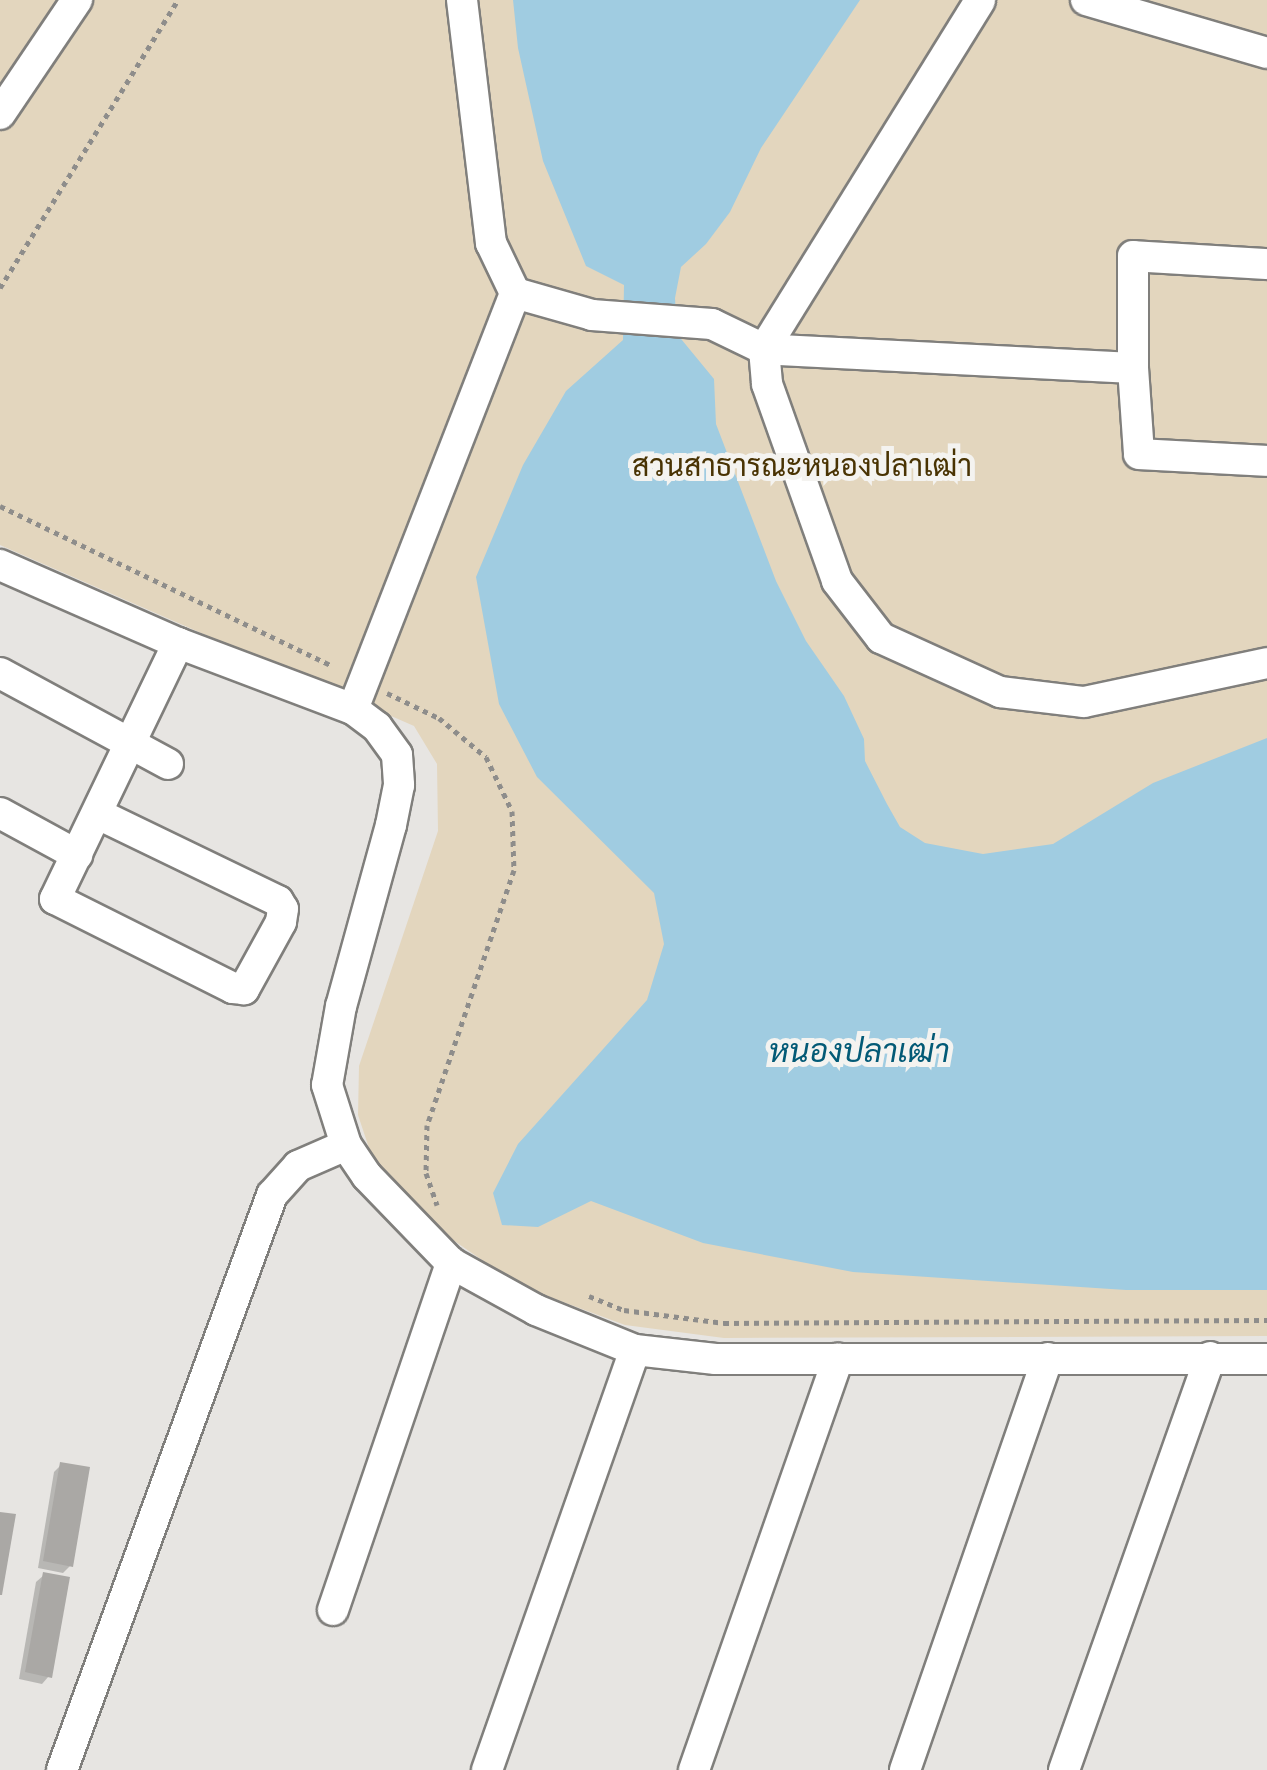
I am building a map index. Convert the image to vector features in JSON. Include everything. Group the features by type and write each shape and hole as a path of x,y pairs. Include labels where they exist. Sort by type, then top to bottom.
{"street":[{"path":"0,114 77,0"},
{"path":"359,696 516,293 491,243 462,0"},
{"path":"980,0 764,349 767,384 837,581 881,638 1000,692 1084,702 1267,663"},
{"path":"1086,0 1267,53"},
{"path":"1267,264 1133,256 1132,368 1139,454 1267,460"},
{"path":"516,293 592,314 712,324 764,349 1132,368"},
{"path":"0,566 178,642 359,696 397,755 399,785 341,1006 327,1085 346,1145 367,1176 451,1263 536,1310 635,1350 716,1359 1267,1359"},
{"path":"98,814 278,901 283,908 282,922 244,989 233,988 55,899 178,642"},
{"path":"0,673 168,764"},
{"path":"0,813 78,855"},
{"path":"62,1770 272,1196 298,1166 346,1145"},
{"path":"333,1610 451,1263"},
{"path":"487,1770 635,1350"},
{"path":"1064,1770 1210,1357"},
{"path":"694,1770 838,1358"},
{"path":"905,1770 1048,1358"}],"path":[{"path":"0,288 178,0"},
{"path":"0,506 359,696 439,718 486,757 512,811 514,870 427,1125 426,1173 441,1218"},
{"path":"574,1290 624,1310 724,1324 1267,1320"}],"green space":[{"name":"สวนสาธารณะหนองปลาเฒ่า","path":"0,0 1267,0 1267,1336 724,1338 625,1325 520,1286 431,1225 371,1154 358,1115 359,1066 438,831 437,764 414,726 0,545"}],"water":[{"name":"หนองปลาเฒ่า","path":"513,0 860,0 761,148 730,212 706,244 681,267 675,298 677,334 714,379 716,424 776,581 806,641 844,696 864,739 865,761 900,827 925,843 983,854 1053,844 1153,783 1267,738 1267,1290 1126,1290 853,1272 703,1243 591,1201 538,1227 502,1225 493,1193 518,1144 647,1000 664,944 654,893 537,777 499,704 476,577 523,465 566,391 623,340 624,285 586,266 543,161 518,48"}],"building":[{"path":"60,1462 90,1467 73,1567 43,1561"},
{"path":"0,1512 16,1514 2,1595 0,1595"},
{"path":"43,1572 70,1577 52,1678 25,1672"}]}
